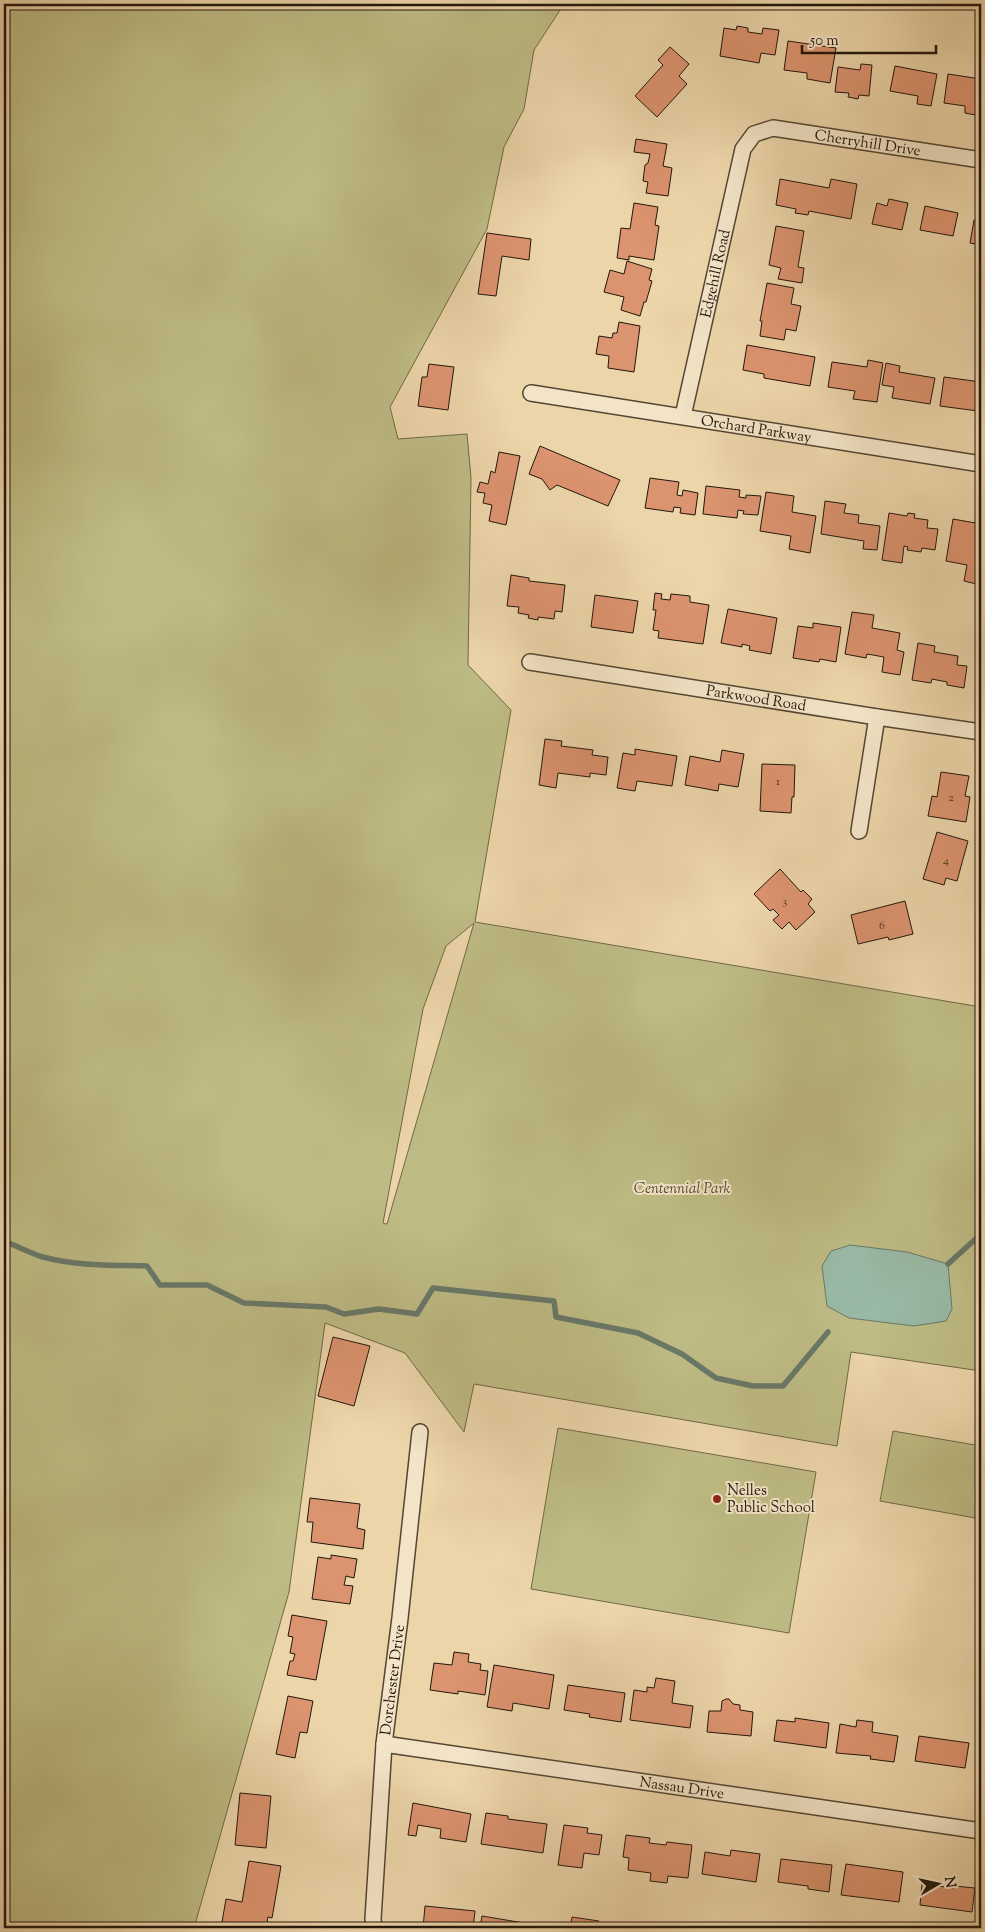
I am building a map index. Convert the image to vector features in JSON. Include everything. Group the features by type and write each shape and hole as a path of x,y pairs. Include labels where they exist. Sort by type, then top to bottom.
{"street":[{"name":"Cherryhill Drive","path":"754,134 773,128 981,160"},
{"name":"Edgehill Road","path":"683,416 743,149 754,134"},
{"name":"Orchard Parkway","path":"531,392 981,464"},
{"name":"Parkwood Road","path":"530,662 877,718 981,732"},
{"path":"859,831 877,718"},
{"name":"Dorchester Drive","path":"374,1928 384,1744 420,1432"},
{"name":"Nassau Drive","path":"384,1744 981,1831"}],"green space":[{"name":"Centennial Park","path":"4,4 564,4 534,50 524,109 504,147 487,229 390,407 398,439 467,434 471,478 468,665 511,710 475,922 981,1007 981,1371 851,1352 837,1446 474,1384 464,1432 405,1353 325,1323 289,1592 194,1928 4,1928","holes":["474,923 387,1224 383,1223 423,1009 446,946"]},
{"path":"558,1428 816,1472 789,1633 531,1589"},
{"path":"893,1431 981,1446 981,1519 880,1501"}],"shaded area":[{"path":"850,1245 907,1252 948,1264 952,1309 946,1321 914,1326 849,1318 827,1306 822,1266 831,1251"}],"building":[{"path":"737,26 748,28 748,32 762,34 763,28 779,30 775,55 761,53 759,63 720,56 724,28 736,30"},
{"path":"788,41 836,48 830,83 807,79 807,73 784,70"},
{"path":"670,47 689,64 679,76 687,84 657,117 635,96 663,65 658,60"},
{"path":"861,64 872,65 869,96 859,95 858,99 848,97 849,93 835,92 838,67 860,70"},
{"path":"895,66 937,74 931,106 917,104 918,96 890,91"},
{"path":"948,74 981,79 981,116 965,113 965,106 944,103"},
{"path":"636,139 667,144 663,166 672,168 668,196 646,193 648,182 643,181 645,165 648,163 650,154 634,152"},
{"path":"780,179 829,188 831,179 857,184 851,219 809,211 808,215 795,213 796,209 776,205"},
{"path":"889,199 908,203 902,230 872,224 877,203 887,206"},
{"path":"634,203 658,207 655,225 659,226 654,260 629,256 629,260 617,258 621,228 630,229"},
{"path":"925,206 958,213 953,236 920,230"},
{"path":"974,220 981,221 981,245 970,243"},
{"path":"776,226 804,231 798,267 804,268 802,283 778,279 781,268 769,265"},
{"path":"487,233 531,239 529,260 502,256 496,296 478,294"},
{"path":"627,261 652,269 649,280 652,281 640,316 621,310 624,297 604,292 610,270 624,274"},
{"path":"767,283 794,288 791,304 801,306 796,331 786,329 784,340 760,336 762,321 760,321"},
{"path":"619,322 640,326 634,372 608,368 609,356 596,354 599,336 612,338 613,333 617,333"},
{"path":"747,345 815,357 810,386 764,378 764,374 743,370"},
{"path":"868,360 883,363 877,402 853,399 855,391 828,387 832,362 867,367"},
{"path":"886,363 900,366 899,372 935,378 930,404 892,398 894,387 882,385"},
{"path":"429,364 454,367 448,410 418,406 422,377 427,377"},
{"path":"944,377 981,382 978,411 940,406"},
{"path":"540,446 620,480 608,506 557,485 550,490 542,479 529,474"},
{"path":"499,452 520,456 506,525 489,521 492,505 483,503 485,493 477,492 480,482 488,484 491,471 495,473"},
{"path":"650,478 679,482 677,495 682,496 683,490 698,493 695,515 680,513 681,508 674,507 673,512 645,508"},
{"path":"706,486 740,490 739,497 746,498 746,495 761,496 758,515 743,514 744,511 738,510 737,518 703,514"},
{"path":"766,492 794,496 792,512 816,516 810,553 789,549 791,536 760,531"},
{"path":"825,501 846,504 844,513 859,515 858,523 880,526 877,550 863,549 864,541 821,534"},
{"path":"889,513 907,516 908,513 915,514 914,518 928,520 927,528 938,529 935,550 922,548 921,552 907,550 908,547 904,546 902,563 882,560"},
{"path":"953,519 981,524 981,585 964,581 967,565 946,561"},
{"path":"511,575 529,578 529,581 565,585 562,612 555,611 554,619 538,617 538,620 528,618 529,615 518,613 519,607 507,606"},
{"path":"655,593 662,594 661,599 670,600 671,594 690,596 690,602 709,605 703,644 658,638 659,631 653,630 656,610 653,610"},
{"path":"595,595 638,601 633,633 591,627"},
{"path":"728,609 777,618 771,654 749,650 750,646 742,644 742,647 721,643"},
{"path":"852,612 874,615 872,628 900,633 897,650 904,652 900,675 882,672 884,657 867,654 866,658 845,654"},
{"path":"813,623 841,627 836,662 820,659 819,662 793,658 798,626 813,628"},
{"path":"918,643 935,646 934,652 958,656 957,665 967,666 964,688 947,685 947,682 932,679 931,683 912,680"},
{"path":"545,739 562,741 561,746 593,750 592,755 608,757 606,775 590,773 590,777 558,773 556,788 539,785"},
{"path":"635,749 677,756 672,786 637,781 635,791 617,788 623,753 635,755"},
{"path":"722,750 744,754 738,787 719,784 718,791 685,785 690,756 720,762"},
{"path":"762,764 795,765 794,797 792,797 791,813 760,811"},
{"path":"941,772 969,776 965,796 970,797 966,822 928,816 932,796 937,797"},
{"path":"937,832 968,841 957,881 946,878 944,885 923,879"},
{"path":"780,869 801,892 803,890 812,899 808,904 815,912 796,930 789,922 782,929 773,920 779,915 773,909 770,911 754,894"},
{"path":"905,901 913,934 889,940 888,937 858,944 851,915"},
{"path":"333,1337 370,1346 354,1406 318,1396"},
{"path":"310,1498 360,1504 357,1528 365,1530 363,1549 311,1542 313,1522 307,1522"},
{"path":"331,1555 357,1559 354,1578 346,1576 344,1585 353,1586 350,1604 312,1599 318,1557 331,1559"},
{"path":"292,1615 327,1621 316,1680 287,1675 290,1661 293,1661 295,1654 290,1653 293,1637 288,1636"},
{"path":"454,1652 469,1654 468,1662 481,1664 480,1670 488,1671 485,1695 458,1691 458,1694 430,1690 434,1663 452,1665"},
{"path":"494,1665 554,1675 549,1709 513,1703 512,1711 487,1707"},
{"path":"656,1678 675,1681 672,1703 693,1706 690,1728 630,1720 634,1690 647,1692 647,1687 654,1688"},
{"path":"568,1685 625,1693 621,1722 589,1717 590,1714 564,1710"},
{"path":"288,1696 313,1701 307,1733 300,1732 295,1758 276,1754"},
{"path":"729,1699 733,1704 740,1705 740,1710 753,1712 751,1736 707,1732 709,1711 721,1711 722,1701"},
{"path":"795,1718 829,1723 826,1748 774,1741 777,1720 795,1722"},
{"path":"857,1720 873,1722 872,1732 898,1736 894,1762 870,1759 871,1756 836,1753 840,1724 856,1727"},
{"path":"919,1736 969,1743 965,1768 915,1761"},
{"path":"240,1793 271,1796 266,1848 235,1845"},
{"path":"413,1803 471,1814 466,1842 440,1838 441,1829 418,1825 416,1836 408,1835"},
{"path":"486,1813 508,1816 508,1819 547,1824 543,1853 481,1844"},
{"path":"564,1825 588,1828 587,1833 602,1835 599,1855 584,1853 582,1868 558,1865"},
{"path":"626,1835 650,1838 649,1843 666,1845 667,1842 692,1845 688,1878 668,1876 667,1883 650,1881 651,1873 628,1870 629,1858 623,1857"},
{"path":"731,1850 760,1854 756,1882 702,1874 705,1852 730,1856"},
{"path":"781,1859 832,1865 829,1892 808,1889 808,1886 778,1882"},
{"path":"249,1861 281,1866 272,1918 268,1917 266,1928 221,1928 226,1899 242,1902"},
{"path":"846,1864 903,1872 899,1902 841,1895"},
{"path":"922,1884 954,1888 954,1886 975,1888 972,1912 920,1905"},
{"path":"425,1906 475,1911 473,1928 423,1928"},
{"path":"482,1916 536,1925 535,1928 480,1928"},
{"path":"572,1917 599,1921 598,1928 570,1928"}],"waterway":[{"path":"948,1264 981,1234"},
{"path":"4,1241 56,1260 147,1266 160,1285 207,1285 244,1303 326,1307 344,1314 379,1309 417,1314 433,1288 554,1301 556,1317 638,1333 682,1354 716,1378 753,1386 783,1386 828,1332"}],"place":[{"name":"Nelles Public School","path":"717,1499"}]}
